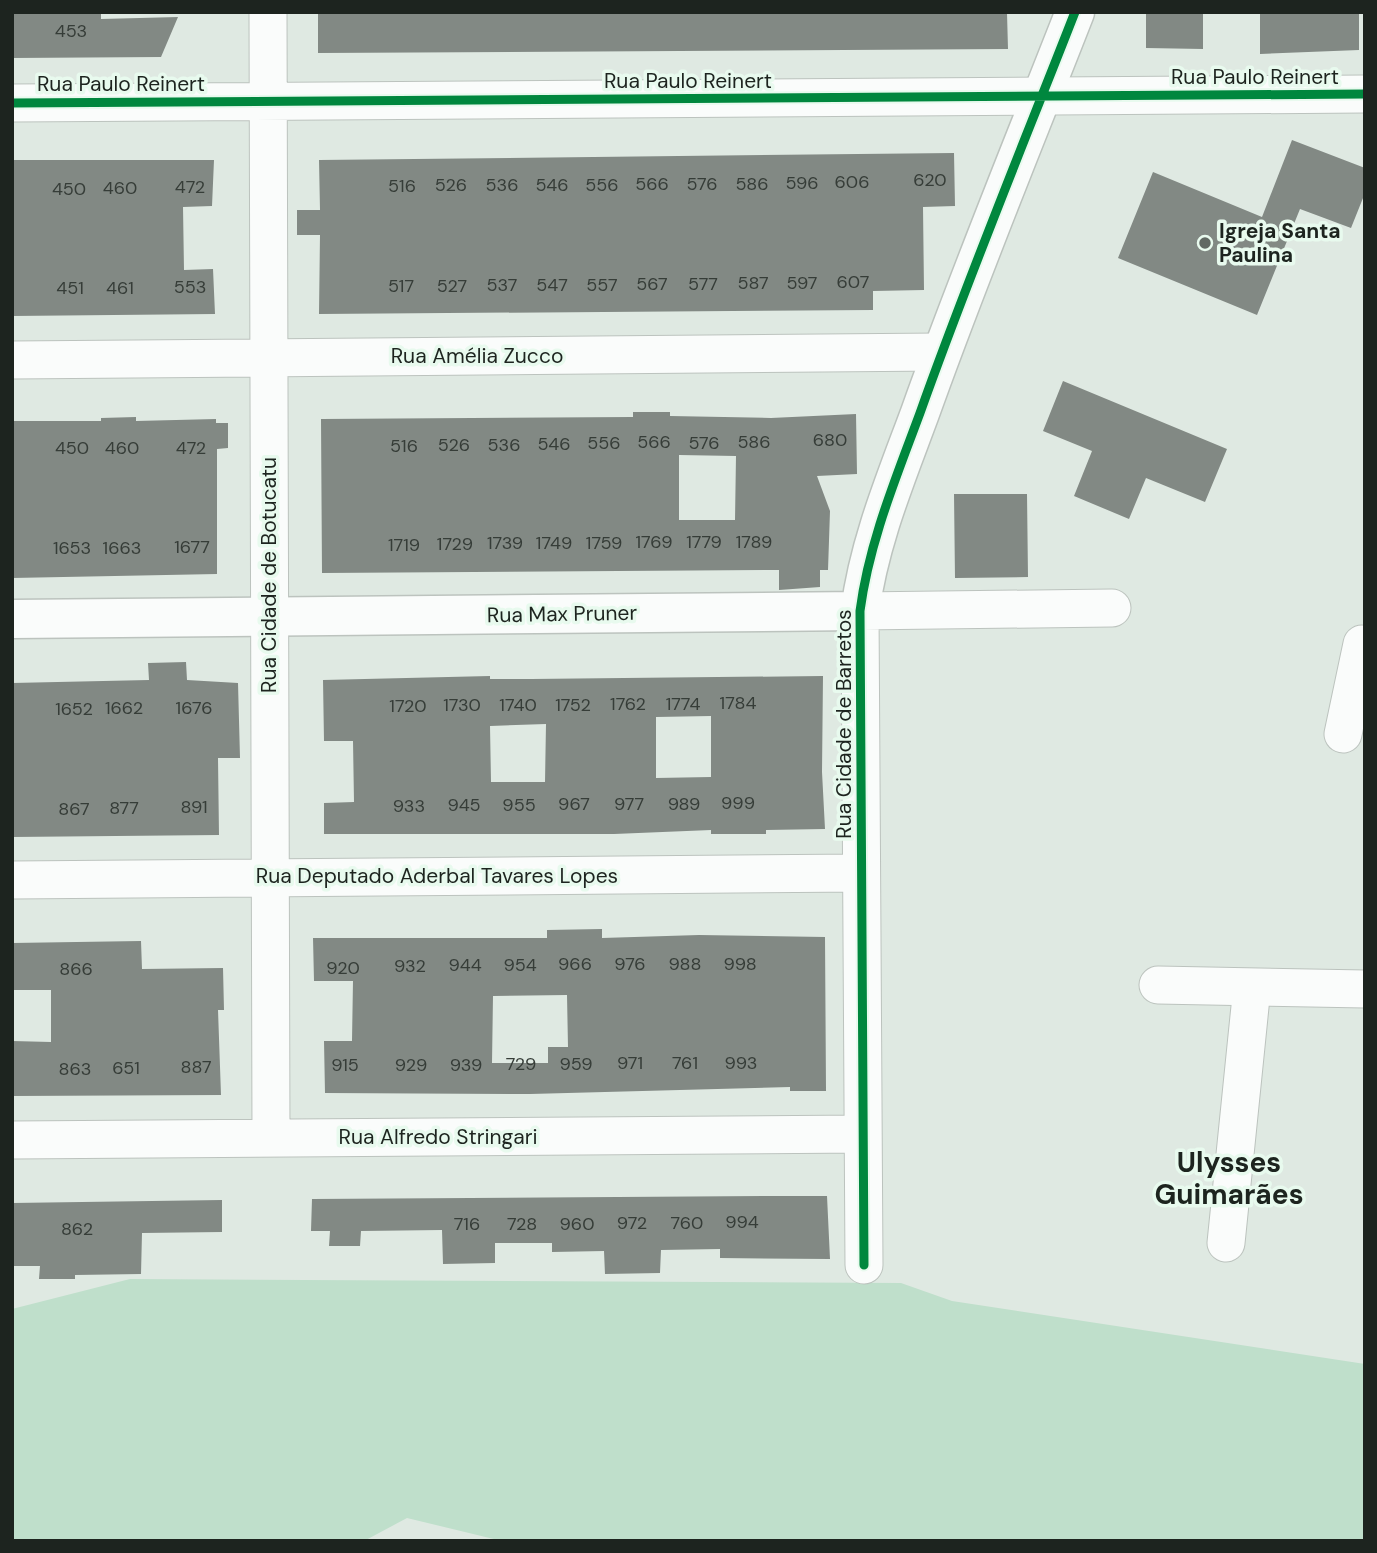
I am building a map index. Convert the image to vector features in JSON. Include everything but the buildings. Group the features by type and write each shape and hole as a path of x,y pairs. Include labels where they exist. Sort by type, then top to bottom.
{"street":[{"name":"Rua Cidade de Botucatu","path":"268,12 271,1139"},
{"name":"Rua Cidade de Barretos","path":"864,1265 860,611 865,576 877,531 941,352 1076,12"},
{"name":"Rua Paulo Reinert","path":"12,103 1365,94"},
{"name":"Rua Amélia Zucco","path":"12,360 941,352"},
{"name":"Rua Max Pruner","path":"12,619 1112,608"},
{"path":"1343,734 1362,644 1365,645"},
{"name":"Rua Deputado Aderbal Tavares Lopes","path":"12,880 862,873"},
{"path":"1158,985 1365,989"},
{"path":"1226,1242 1252,987"},
{"name":"Rua Alfredo Stringari","path":"12,1140 863,1134"}],"green space":[{"path":"130,1279 901,1283 952,1301 1365,1364 1365,1541 502,1541 407,1518 364,1541 12,1541 12,1309"}],"cycle path":[{"path":"864,1265 860,611 864,585 884,510 976,262 1075,12"},
{"path":"12,103 1365,94"}],"place":[{"name":"Igreja Santa Paulina","path":"1205,243"}],"district":[{"name":"Ulysses Guimarães","path":"1229,1178"}]}
